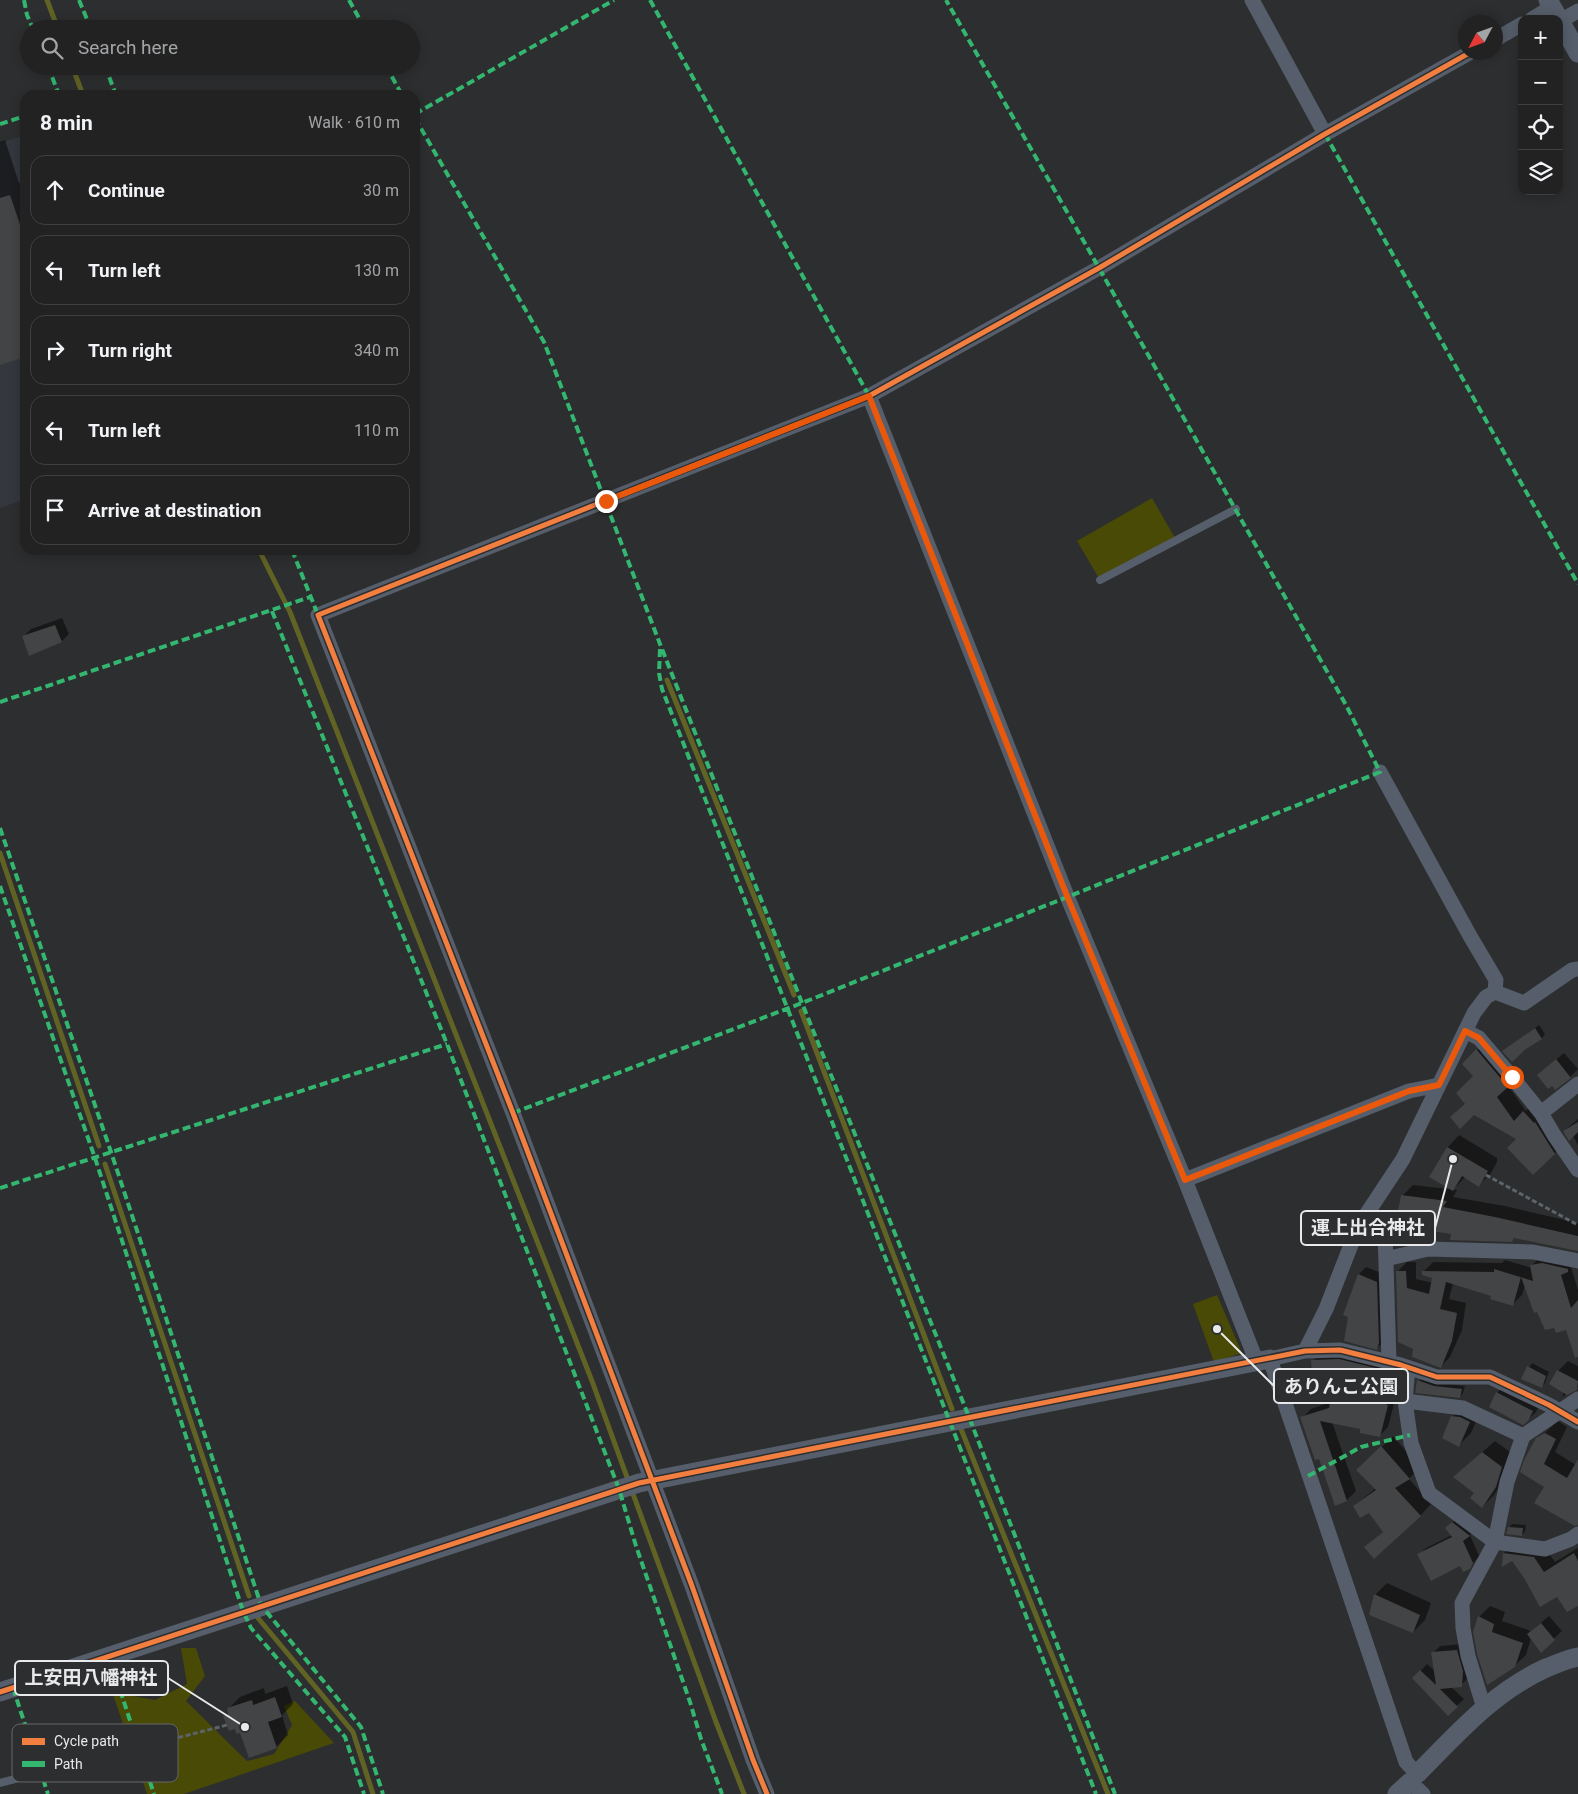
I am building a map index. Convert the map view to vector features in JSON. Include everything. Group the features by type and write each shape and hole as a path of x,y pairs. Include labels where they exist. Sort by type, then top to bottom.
{"street":[{"path":"1252,0 1325,134"},
{"path":"1578,11 1556,13 1578,53"},
{"path":"1503,35 1518,26"},
{"path":"767,1794 753,1760 692,1586 639,1483 509,1104 318,615 869,396 1100,268 1325,134 1458,59"},
{"path":"869,396 1063,886 1185,1180 1263,1359 1403,1752 1412,1786"},
{"path":"1380,772 1496,980 1495,992"},
{"path":"1305,1352 1326,1309 1358,1227 1403,1159 1465,1031 1486,996 1495,992 1524,1003 1576,972"},
{"path":"1465,1031 1479,1038 1541,1113 1578,1170"},
{"path":"1541,1113 1578,1084"},
{"path":"1185,1180 1409,1091 1439,1085"},
{"path":"1367,1213 1385,1231 1389,1362"},
{"path":"1386,1259 1428,1249 1533,1252 1578,1261"},
{"path":"0,1692 639,1483 1263,1359 1305,1352 1340,1350 1389,1362 1437,1377 1490,1376 1578,1422"},
{"path":"1408,1368 1405,1400 1411,1443 1430,1493 1495,1542 1545,1549 1571,1539 1578,1534"},
{"path":"1484,1708 1468,1656 1463,1628 1462,1603 1495,1542 1507,1482 1523,1436 1578,1399"},
{"path":"1405,1400 1463,1408 1523,1436"},
{"path":"1412,1786 1484,1708 1510,1687 1533,1674 1567,1659 1578,1657"}],"lane":[{"path":"1100,580 1236,509"}],"path":[{"path":"1486,1175 1578,1225"},
{"path":"178,1737 227,1725"}],"shaded area":[{"path":"20,137 20,501 0,508 0,143"},
{"path":"1152,498 1175,538 1100,580 1077,541"},
{"path":"1217,1295 1242,1353 1214,1362 1193,1304"},
{"path":"181,1648 196,1648 205,1676 186,1701 247,1761 274,1754 292,1725 284,1706 295,1701 334,1743 184,1794 147,1794 143,1782 178,1782 178,1724 123,1724 107,1677 124,1672 133,1696 155,1700 187,1684"}],"building":[{"path":"10,195 20,224 20,359 0,365 0,198"},
{"path":"55,625 62,642 29,656 22,636"},
{"path":"1535,1028 1542,1039 1526,1049 1512,1062 1502,1051"},
{"path":"1476,1049 1508,1087 1497,1097 1514,1121 1523,1111 1535,1122 1555,1154 1533,1175 1507,1148 1516,1139 1474,1115 1460,1129 1450,1117 1465,1104 1456,1093 1473,1076 1462,1064"},
{"path":"1556,1059 1571,1078 1555,1090 1552,1086 1548,1089 1537,1075"},
{"path":"1578,1122 1578,1132 1569,1141 1563,1131"},
{"path":"1447,1147 1488,1171 1479,1187 1462,1176 1453,1191 1429,1177"},
{"path":"1401,1195 1447,1201 1443,1207 1578,1236 1578,1251 1514,1238 1512,1242 1450,1240 1451,1234 1425,1230 1424,1238 1394,1233"},
{"path":"1542,1263 1568,1269 1568,1272 1561,1275 1571,1308 1578,1300 1578,1357 1575,1358 1566,1330 1556,1333 1554,1328 1545,1330 1537,1312 1534,1313 1521,1277 1533,1281 1530,1265"},
{"path":"1494,1269 1521,1277 1513,1306 1490,1299 1491,1296 1446,1282 1440,1309 1457,1313 1452,1341 1441,1368 1412,1357 1413,1349 1398,1342 1396,1271 1406,1271 1407,1288 1429,1294 1432,1278 1422,1275 1422,1271 1494,1272"},
{"path":"1358,1274 1377,1282 1379,1343 1377,1350 1344,1341 1348,1317 1343,1315"},
{"path":"1339,1359 1384,1370 1382,1403 1388,1405 1380,1437 1360,1433 1360,1429 1320,1421 1347,1501 1335,1506 1319,1459 1315,1460 1300,1417 1329,1408 1334,1377 1312,1377 1311,1360"},
{"path":"1527,1366 1546,1376 1542,1388 1521,1379"},
{"path":"1557,1370 1578,1381 1577,1390 1567,1395 1549,1384"},
{"path":"1417,1380 1434,1386 1462,1389 1460,1398 1415,1393"},
{"path":"1496,1392 1533,1411 1528,1421 1523,1425 1489,1407"},
{"path":"1451,1416 1460,1417 1470,1422 1459,1447 1442,1438"},
{"path":"1545,1433 1556,1439 1544,1464 1567,1478 1578,1459 1578,1525 1575,1526 1534,1503 1544,1487 1520,1472 1536,1438"},
{"path":"1381,1446 1410,1479 1395,1488 1421,1516 1374,1559 1364,1547 1383,1532 1369,1513 1360,1518 1353,1506 1376,1490 1356,1470"},
{"path":"1482,1452 1502,1467 1496,1487 1482,1508 1470,1498 1474,1493 1453,1477"},
{"path":"1452,1522 1470,1536 1463,1541 1473,1563 1470,1569 1463,1572 1460,1566 1431,1581 1417,1554 1452,1537 1445,1528"},
{"path":"1508,1527 1523,1528 1522,1536 1506,1534"},
{"path":"1503,1553 1534,1557 1544,1572 1574,1553 1578,1561 1578,1606 1567,1612 1557,1597 1540,1607 1512,1561 1502,1567"},
{"path":"1374,1594 1420,1615 1413,1633 1369,1615"},
{"path":"1478,1616 1494,1624 1492,1632 1523,1643 1515,1667 1487,1685 1477,1654 1473,1632"},
{"path":"1541,1623 1555,1640 1541,1653 1527,1634"},
{"path":"1457,1650 1463,1671 1462,1687 1440,1689 1458,1707 1448,1716 1412,1678 1420,1670 1436,1685 1431,1652"},
{"path":"275,1697 282,1717 268,1722 277,1748 249,1758 240,1733 236,1734 235,1729 229,1731 223,1716 228,1714 227,1708 252,1700 253,1705"}],"waterway":[{"path":"47,0 55,20"},
{"path":"75,75 81,90"},
{"path":"262,555 290,612 592,1381 744,1794"},
{"path":"667,680 794,995"},
{"path":"0,853 99,1146"},
{"path":"801,1011 952,1409"},
{"path":"105,1164 249,1596"},
{"path":"961,1429 1108,1794"},
{"path":"258,1618 353,1732 373,1794"}],"marked path":[{"path":"24,0 29,20"},
{"path":"79,0 87,20"},
{"path":"349,0 360,20"},
{"path":"420,111 614,0"},
{"path":"650,0 869,396"},
{"path":"513,1113 802,1003 1380,772 1346,705 946,0"},
{"path":"51,75 57,90"},
{"path":"108,75 114,90"},
{"path":"391,75 399,90"},
{"path":"0,124 20,118"},
{"path":"420,127 544,342 660,644 969,1417 1115,1794"},
{"path":"1325,134 1578,584"},
{"path":"294,555 318,615"},
{"path":"0,702 310,597"},
{"path":"272,611 447,1044 619,1489 636,1546 701,1739 722,1794"},
{"path":"660,649 659,673 662,689 1096,1794"},
{"path":"0,828 111,1152 261,1605 361,1727 383,1794"},
{"path":"0,886 95,1158 243,1611 251,1628 345,1737 364,1794"},
{"path":"0,1188 447,1044"},
{"path":"1308,1476 1361,1447 1410,1435"},
{"path":"109,1656 131,1724"},
{"path":"13,1688 25,1724"},
{"path":"44,1782 48,1794"},
{"path":"150,1782 154,1794"}],"cycle path":[{"path":"767,1794 753,1760 692,1586 513,1113 318,615 869,396 1099,268 1325,134 1458,59"},
{"path":"0,1692 639,1483 1305,1351 1340,1350 1401,1365 1437,1377 1490,1377 1549,1405 1578,1422"}],"place":[{"name":"運上出合神社","path":"1453,1159"},
{"name":"ありんこ公園","path":"1217,1329"},
{"name":"上安田八幡神社","path":"245,1727"}],"route":[{"path":"606,501 869,396 1067,896 1185,1180 1409,1091 1439,1085 1465,1031 1479,1038 1512,1077"}]}
